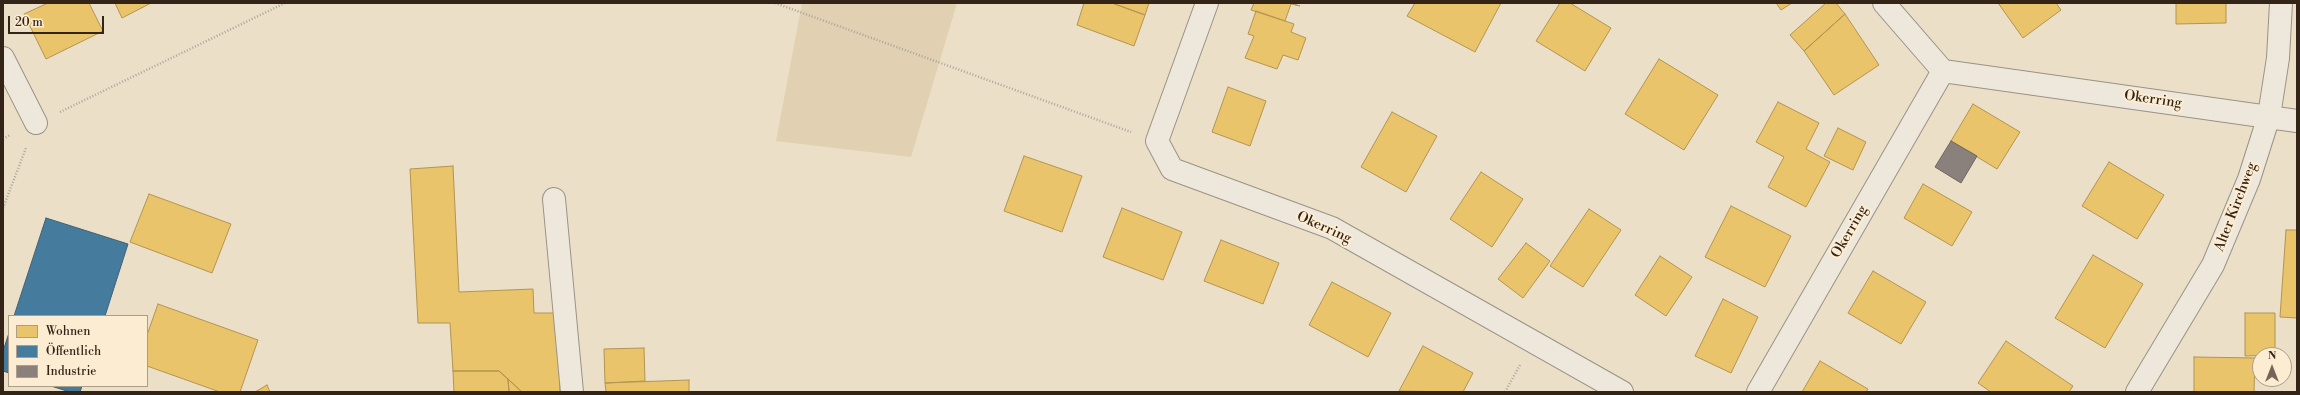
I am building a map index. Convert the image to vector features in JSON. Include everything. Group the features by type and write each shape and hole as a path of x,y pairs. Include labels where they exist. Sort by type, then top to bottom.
{"street":[{"path":"1157,141 1207,3"},
{"path":"1884,3 1943,71"},
{"name":"Alter Kirchweg","path":"2137,392 2214,265 2249,179 2269,116 2278,58 2281,3"},
{"path":"3,58 36,123"},
{"name":"Okerring","path":"1758,392 1943,71 2297,121"},
{"name":"Okerring","path":"1157,141 1172,169 1332,228 1622,392"},
{"path":"554,199 572,392"}],"path":[{"path":"3,139 285,3"},
{"path":"775,3 1157,141"},
{"path":"3,208 36,123"}],"shaded area":[{"path":"802,3 957,3 911,157 776,141"}],"building: Wohnen":[{"path":"48,3 89,3 103,31 46,59 24,14"},
{"path":"115,3 151,3 122,18"},
{"path":"1084,3 1112,3 1145,15 1134,46 1077,25"},
{"path":"1112,3 1149,3 1145,15"},
{"path":"1254,3 1291,3 1300,6 1291,4 1285,21 1251,10"},
{"path":"1415,3 1501,3 1475,52 1407,16"},
{"path":"1560,3 1570,3 1611,28 1585,71 1536,41"},
{"path":"1776,3 1792,3 1781,10"},
{"path":"1826,3 1836,3 1845,14 1804,51 1790,35"},
{"path":"1998,3 2056,3 2061,10 2023,38"},
{"path":"2176,3 2226,3 2226,23 2176,24"},
{"path":"1256,11 1294,24 1291,32 1306,38 1298,60 1283,55 1277,69 1245,58 1254,36 1248,34"},
{"path":"1845,14 1879,65 1834,95 1804,51"},
{"path":"1659,59 1718,95 1684,150 1625,114"},
{"path":"1228,87 1266,101 1250,146 1212,132"},
{"path":"1778,102 1819,123 1806,149 1830,162 1806,207 1768,187 1784,157 1756,142"},
{"path":"1973,104 2020,132 1997,169 1951,141"},
{"path":"1392,112 1437,136 1406,192 1361,167"},
{"path":"1838,128 1866,142 1853,170 1824,156"},
{"path":"1024,156 1082,176 1062,232 1004,211"},
{"path":"2109,162 2164,195 2137,239 2082,206"},
{"path":"453,166 459,292 533,289 534,313 557,313 560,392 522,392 499,371 453,371 450,323 418,323 410,169"},
{"path":"1481,172 1523,199 1492,247 1450,219"},
{"path":"1923,184 1972,212 1952,246 1904,218"},
{"path":"149,194 231,224 212,273 130,242"},
{"path":"1731,206 1791,236 1765,287 1705,257"},
{"path":"1122,208 1182,232 1163,280 1103,257"},
{"path":"1589,209 1621,230 1583,287 1550,266"},
{"path":"2286,230 2297,230 2297,318 2280,317"},
{"path":"1221,240 1279,263 1263,304 1204,281"},
{"path":"1526,243 1550,261 1523,298 1498,279"},
{"path":"2093,255 2143,284 2105,348 2055,318"},
{"path":"1660,256 1692,277 1666,316 1635,295"},
{"path":"1873,271 1926,302 1901,344 1848,313"},
{"path":"1332,282 1391,313 1368,357 1309,325"},
{"path":"1723,299 1758,317 1731,373 1695,356"},
{"path":"158,304 258,340 240,392 220,392 148,366 148,332"},
{"path":"2245,313 2275,313 2275,347 2252,347 2252,356 2245,356"},
{"path":"2006,341 2073,386 2069,392 1991,392 1978,383"},
{"path":"1423,346 1473,373 1463,392 1399,391"},
{"path":"644,348 645,381 605,383 604,349"},
{"path":"2194,357 2252,358 2252,387 2254,387 2254,392 2194,392"},
{"path":"1820,361 1868,389 1866,392 1802,392"},
{"path":"453,371 499,371 508,379 509,392 454,392"},
{"path":"508,379 522,392 509,392"},
{"path":"689,380 689,392 606,392 605,383"},
{"path":"267,385 270,392 255,392"}],"building: Öffentlich":[{"path":"46,218 128,244 105,315 14,315"},
{"path":"8,336 8,373 3,371 3,351"},
{"path":"54,387 82,387 80,392 70,392"}],"building: Industrie":[{"path":"1951,141 1977,156 1961,183 1935,167"}]}
